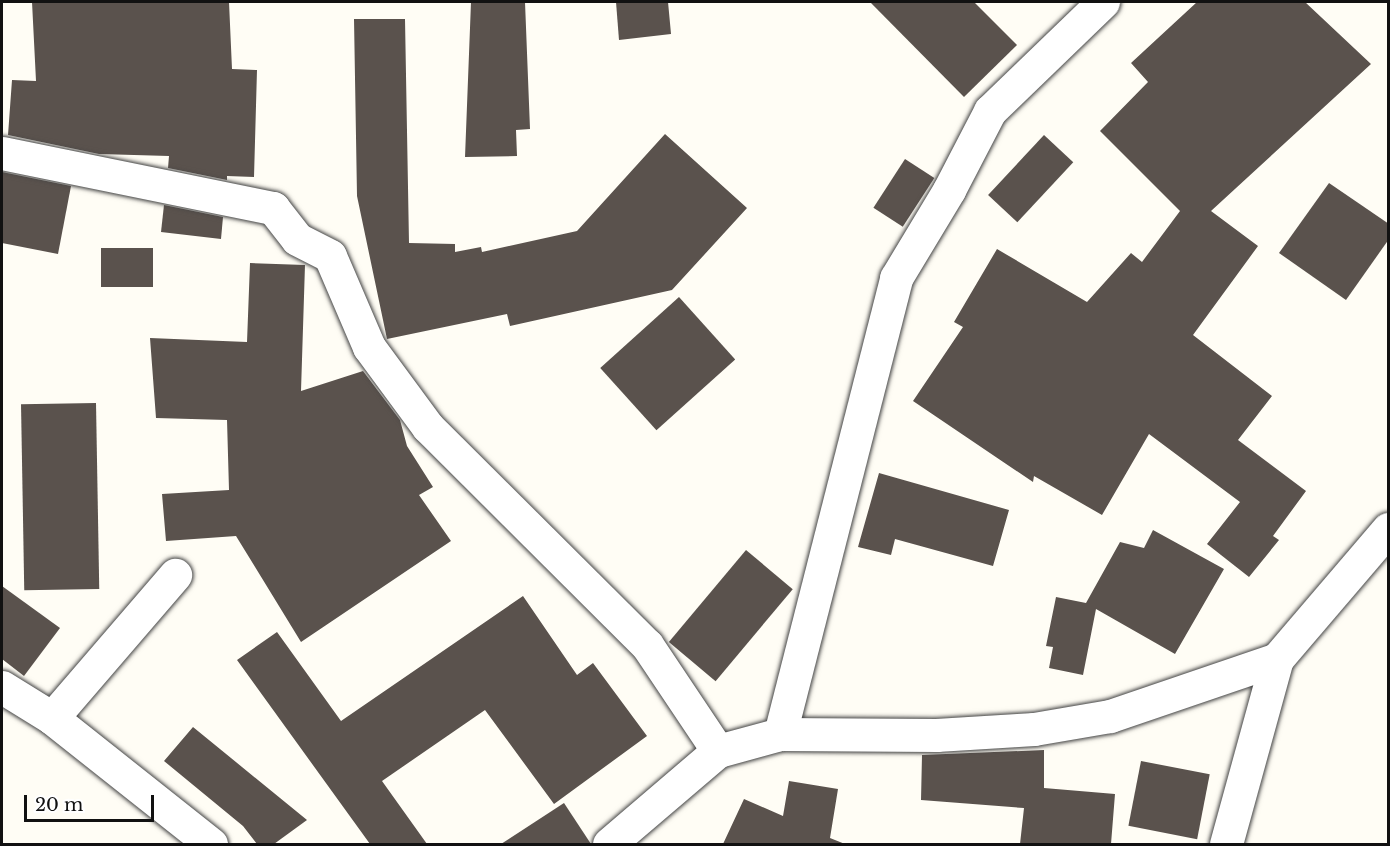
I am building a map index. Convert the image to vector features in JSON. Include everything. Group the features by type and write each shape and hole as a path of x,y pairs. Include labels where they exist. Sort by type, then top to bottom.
{"street":[{"path":"780,734 896,278 949,190 990,111 1103,2"},
{"path":"2,153 273,208 297,239 330,256 369,347 428,428 648,645 718,751"},
{"path":"1226,844 1277,659 1389,529"},
{"path":"52,718 175,575"},
{"path":"609,844 718,751 780,734 936,735 1034,729 1110,716 1277,659"},
{"path":"2,687 52,718 211,844"}],"building":[{"path":"32,2 229,2 232,69 257,70 254,177 227,176 227,180 168,168 169,156 99,154 8,135 12,80 36,81"},
{"path":"471,2 525,2 530,129 516,130 517,156 465,157"},
{"path":"616,2 668,2 671,34 619,40"},
{"path":"870,2 974,2 1017,45 964,97"},
{"path":"1197,2 1305,2 1371,64 1211,211 1258,246 1193,335 1272,396 1238,440 1306,491 1273,536 1279,540 1249,577 1207,544 1240,502 1149,434 1102,515 1034,476 1033,482 913,401 963,327 954,322 997,249 1087,302 1131,253 1142,262 1180,211 1100,131 1148,82 1131,63"},
{"path":"354,19 405,19 409,243 455,244 455,252 481,247 482,252 577,231 665,134 747,208 672,290 510,326 507,314 387,339 357,196"},
{"path":"1044,135 1073,162 1017,222 988,195"},
{"path":"905,159 934,178 903,227 873,208"},
{"path":"2,172 71,186 58,254 2,243"},
{"path":"1329,183 1389,224 1389,239 1346,300 1279,253"},
{"path":"164,205 223,217 221,239 161,232"},
{"path":"101,248 153,248 153,287 101,287"},
{"path":"250,263 305,265 301,391 363,371 400,420 407,446 433,487 419,495 451,541 301,642 236,536 166,541 162,494 229,490 227,420 156,418 150,338 247,342"},
{"path":"679,297 735,359 656,430 600,368"},
{"path":"96,403 99,589 24,590 21,404"},
{"path":"879,473 1009,510 993,566 895,539 891,555 858,547"},
{"path":"1153,530 1224,569 1175,654 1096,609 1083,675 1049,668 1053,647 1046,646 1056,597 1086,603 1120,542 1144,548"},
{"path":"746,550 793,589 716,681 669,642"},
{"path":"2,586 60,628 24,676 2,659"},
{"path":"523,596 577,675 593,663 647,736 554,804 485,710 382,781 427,844 370,844 237,660 277,632 341,721"},
{"path":"193,727 307,820 274,844 257,844 243,826 164,761"},
{"path":"1044,750 1044,788 1115,794 1111,844 1020,844 1024,808 921,800 922,755"},
{"path":"1141,761 1210,774 1197,839 1128,826"},
{"path":"789,781 838,789 830,838 845,844 723,844 744,799 783,816"},
{"path":"564,803 591,844 501,844"}]}
